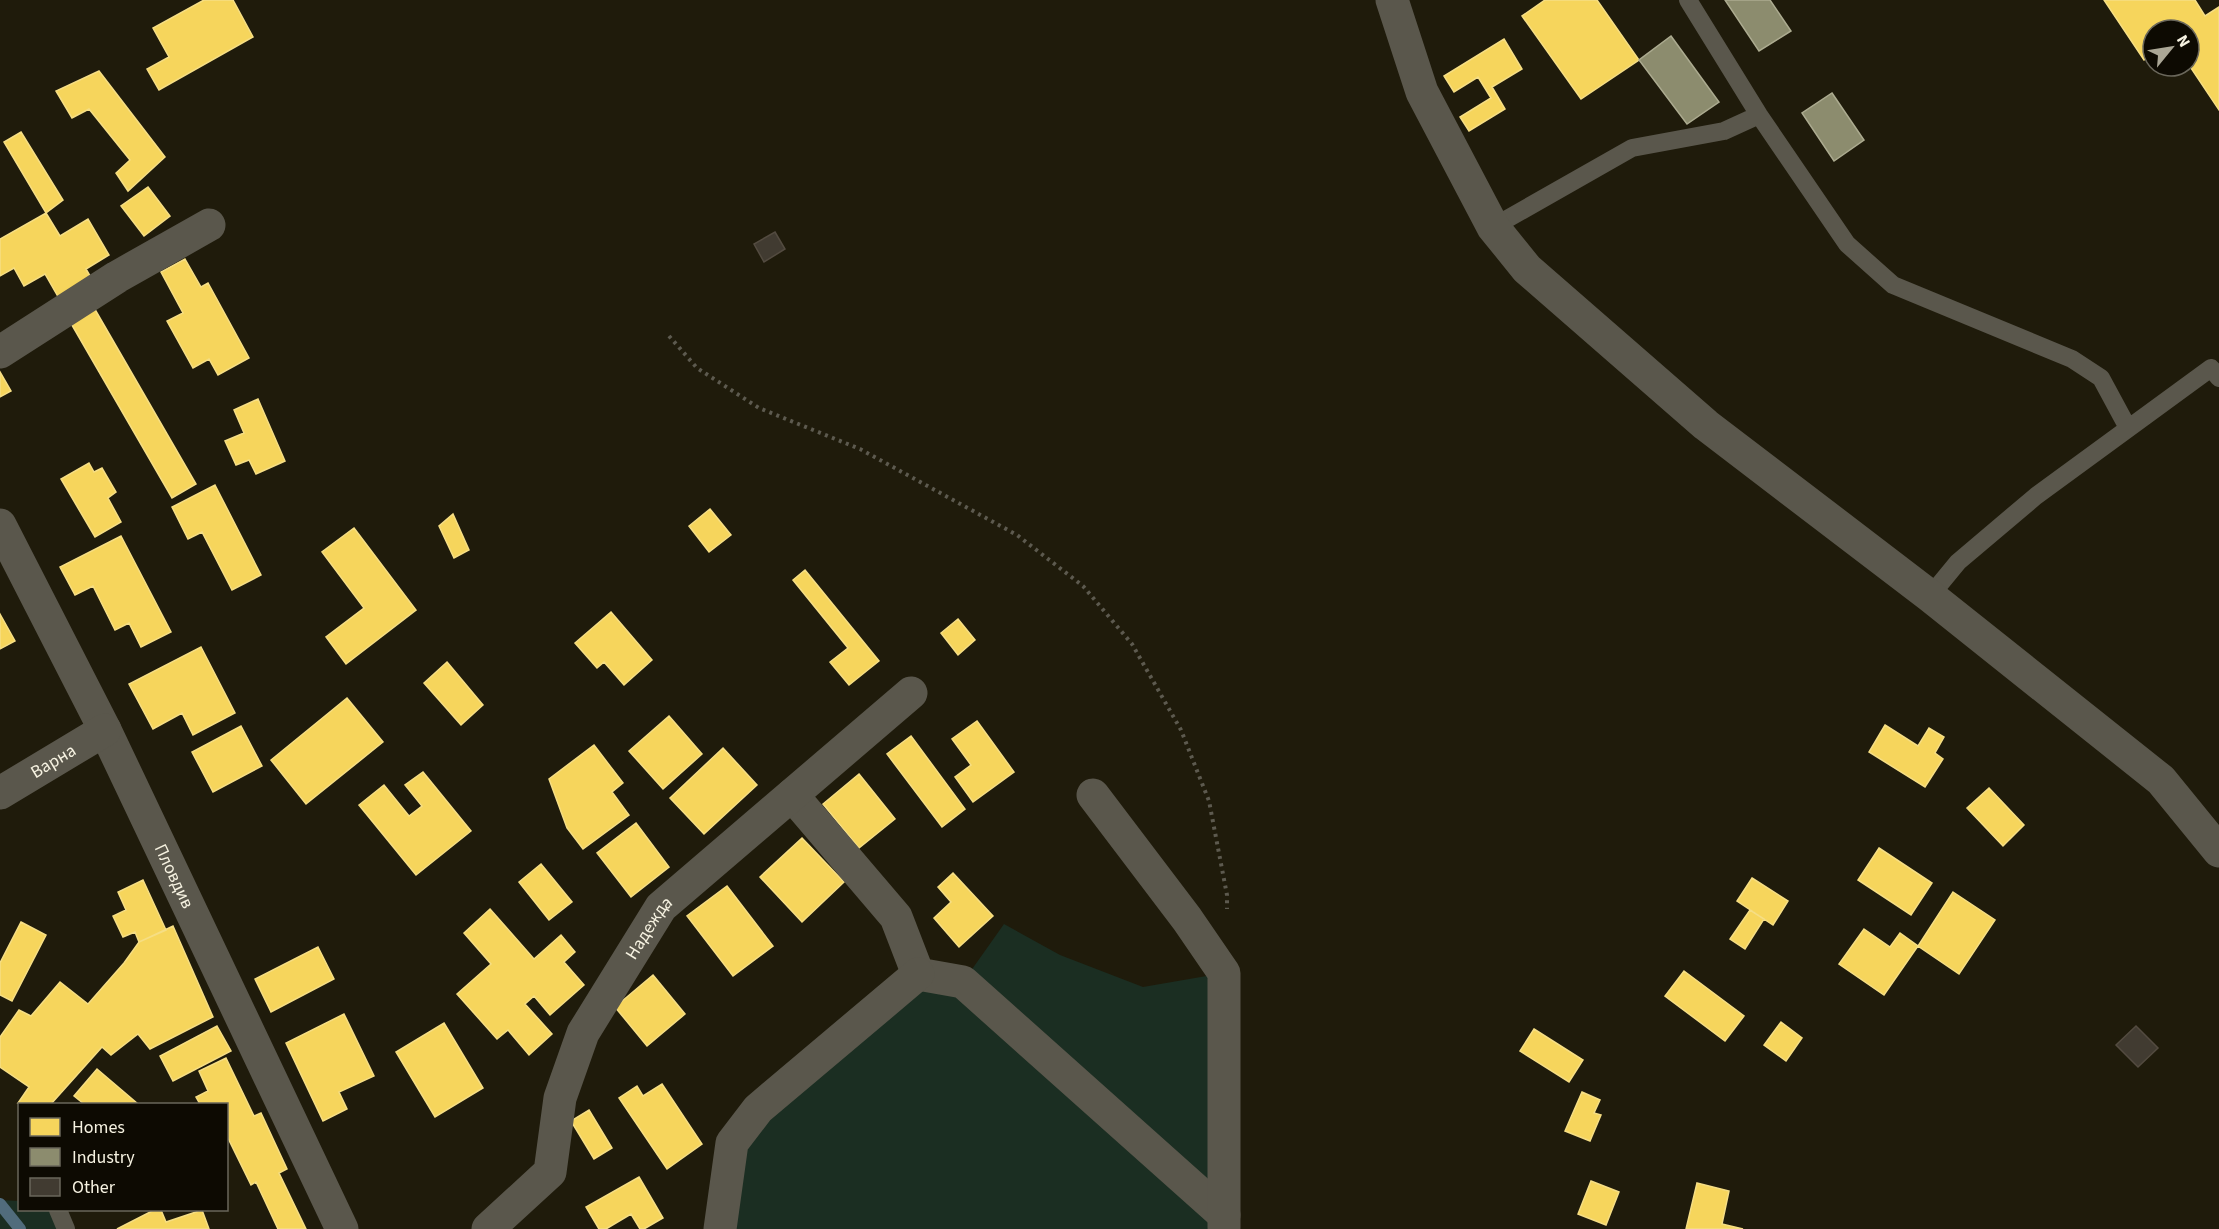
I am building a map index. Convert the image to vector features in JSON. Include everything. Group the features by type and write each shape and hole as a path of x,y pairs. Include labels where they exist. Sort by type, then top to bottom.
{"street":[{"path":"1392,0 1422,92 1493,226 1527,269 1706,425 1930,596 2161,780 2219,851"},
{"path":"0,352 117,277 209,225"},
{"name":"Пловдив","path":"0,525 105,730 342,1229"},
{"name":"Надежда","path":"488,1229 550,1172 560,1098 583,1033 661,907 911,693"},
{"name":"Варна","path":"0,793 105,730"},
{"path":"792,795 896,917 918,974"},
{"path":"1093,795 1187,919 1224,973 1224,1222"},
{"path":"918,974 963,982 1224,1222"},
{"path":"720,1229 732,1143 758,1109 918,974"}],"lane":[{"path":"1688,0 1759,115 1847,244 1893,285 2072,359 2100,378 2128,428"},
{"path":"1493,226 1632,148 1724,131 1759,115"},
{"path":"1930,596 1958,562 2036,496 2211,368 2219,378"},
{"path":"59,1211 66,1229"}],"path":[{"path":"669,336 697,368 759,408 860,449 1017,535 1083,586 1132,644 1181,730 1209,801 1227,895 1226,917"}],"green space":[{"path":"1004,924 1060,955 1143,987 1224,973 1224,1229 720,1229 732,1143 918,974 963,982"},
{"path":"0,1200 18,1201 18,1211 58,1211 66,1229 0,1229"}],"building: Homes":[{"path":"204,0 233,0 253,37 159,90 147,69 169,57 153,28"},
{"path":"1545,0 1597,0 1639,60 1581,99 1522,16"},
{"path":"2104,0 2195,0 2205,16 2219,7 2219,110 2198,78 2201,78 2201,18 2141,18 2141,56"},
{"path":"1504,39 1522,69 1492,87 1505,109 1469,131 1460,117 1491,98 1478,77 1454,92 1444,76"},
{"path":"99,71 165,157 128,191 116,173 130,160 89,109 72,118 56,91"},
{"path":"21,132 63,200 46,213 4,142"},
{"path":"148,187 170,216 144,236 121,206"},
{"path":"46,213 60,236 88,219 109,255 86,269 93,281 60,300 45,274 24,286 14,268 0,276 0,239"},
{"path":"185,259 201,287 208,283 249,358 218,375 209,359 193,368 167,321 183,313 161,272"},
{"path":"93,306 196,484 172,498 69,320"},
{"path":"0,372 11,391 0,397"},
{"path":"258,399 285,461 256,474 249,460 236,465 225,441 244,433 234,410"},
{"path":"89,463 94,472 102,468 116,492 108,498 121,522 95,537 61,479"},
{"path":"215,485 261,575 232,590 202,532 188,539 172,507"},
{"path":"710,509 731,535 709,552 689,526"},
{"path":"453,514 469,550 454,558 439,526"},
{"path":"354,528 416,610 346,664 326,637 364,608 322,552"},
{"path":"121,536 171,632 141,647 129,623 115,630 93,586 75,595 60,567"},
{"path":"805,570 879,661 849,685 830,662 848,648 793,580"},
{"path":"611,612 652,660 624,685 604,662 597,668 575,643"},
{"path":"0,614 15,641 0,649"},
{"path":"958,619 975,640 958,655 941,633"},
{"path":"201,647 235,713 193,735 182,713 153,729 129,684"},
{"path":"447,662 483,705 461,725 424,683"},
{"path":"347,698 383,742 306,804 271,760"},
{"path":"669,716 702,754 663,789 629,751"},
{"path":"977,721 1014,772 973,802 955,777 971,765 952,739"},
{"path":"1885,725 1918,746 1929,728 1944,737 1935,753 1943,759 1925,787 1869,752"},
{"path":"241,726 262,766 213,792 192,752"},
{"path":"911,736 965,809 942,827 887,754"},
{"path":"594,745 623,783 612,792 629,815 583,849 567,828 549,779"},
{"path":"723,748 757,785 704,834 670,798"},
{"path":"423,772 471,831 416,875 359,805 384,785 409,816 422,806 405,785"},
{"path":"859,774 895,819 859,848 823,804"},
{"path":"1989,788 2024,825 2003,846 1967,808"},
{"path":"636,823 669,867 631,897 597,853"},
{"path":"802,838 844,882 802,922 760,877"},
{"path":"1879,848 1932,883 1911,915 1858,880"},
{"path":"541,864 572,902 549,920 519,882"},
{"path":"953,873 993,916 959,947 934,918 951,902 938,887"},
{"path":"1752,878 1788,901 1773,925 1737,901"},
{"path":"143,880 166,930 139,942 135,932 123,937 113,916 126,910 118,892"},
{"path":"727,886 773,946 733,976 687,916"},
{"path":"1953,892 1995,920 1959,974 1918,946"},
{"path":"490,909 534,959 561,935 575,952 564,962 584,985 550,1015 534,996 525,1004 552,1034 529,1055 508,1030 497,1039 457,994 491,964 464,933"},
{"path":"1750,910 1764,919 1745,949 1730,939"},
{"path":"21,922 46,935 12,1001 0,995 0,963"},
{"path":"173,926 213,1017 150,1049 138,1034 111,1055 102,1047 52,1103 18,1103 29,1087 0,1067 0,1037 19,1010 31,1016 60,982 88,1004 139,942"},
{"path":"1864,929 1890,947 1900,933 1918,946 1884,995 1839,964"},
{"path":"318,947 334,979 271,1012 255,979"},
{"path":"1684,971 1744,1016 1725,1041 1665,996"},
{"path":"653,975 685,1014 647,1046 615,1007"},
{"path":"344,1014 374,1076 339,1092 347,1109 323,1121 286,1043"},
{"path":"1781,1022 1802,1038 1786,1061 1764,1045"},
{"path":"444,1023 483,1088 435,1117 396,1052"},
{"path":"217,1026 231,1051 173,1081 160,1056"},
{"path":"1534,1029 1583,1060 1569,1082 1520,1051"},
{"path":"226,1058 254,1116 261,1113 287,1169 279,1173 306,1229 278,1229 256,1182 251,1185 228,1138 228,1103 199,1103 196,1097 208,1091 199,1071"},
{"path":"97,1069 137,1103 83,1103 74,1096"},
{"path":"662,1084 702,1144 667,1169 619,1098 637,1086 643,1096"},
{"path":"1582,1092 1600,1100 1594,1113 1601,1115 1590,1141 1565,1131"},
{"path":"589,1110 612,1148 594,1159 571,1121"},
{"path":"639,1177 663,1218 640,1229 631,1214 606,1229 599,1229 586,1207"},
{"path":"1591,1181 1619,1192 1606,1225 1578,1214"},
{"path":"1697,1183 1729,1191 1722,1224 1743,1229 1686,1229"},
{"path":"152,1211 161,1211 166,1222 202,1211 209,1229 117,1229"}],"building: Industry":[{"path":"1725,0 1770,0 1791,31 1759,51"},
{"path":"1671,36 1719,102 1687,124 1639,60"},
{"path":"1832,93 1864,140 1834,161 1802,113"}],"building: Other":[{"path":"775,232 785,249 764,262 754,244"},
{"path":"2136,1026 2158,1048 2138,1067 2116,1045"}],"waterway":[{"path":"0,1204 20,1229"}]}
